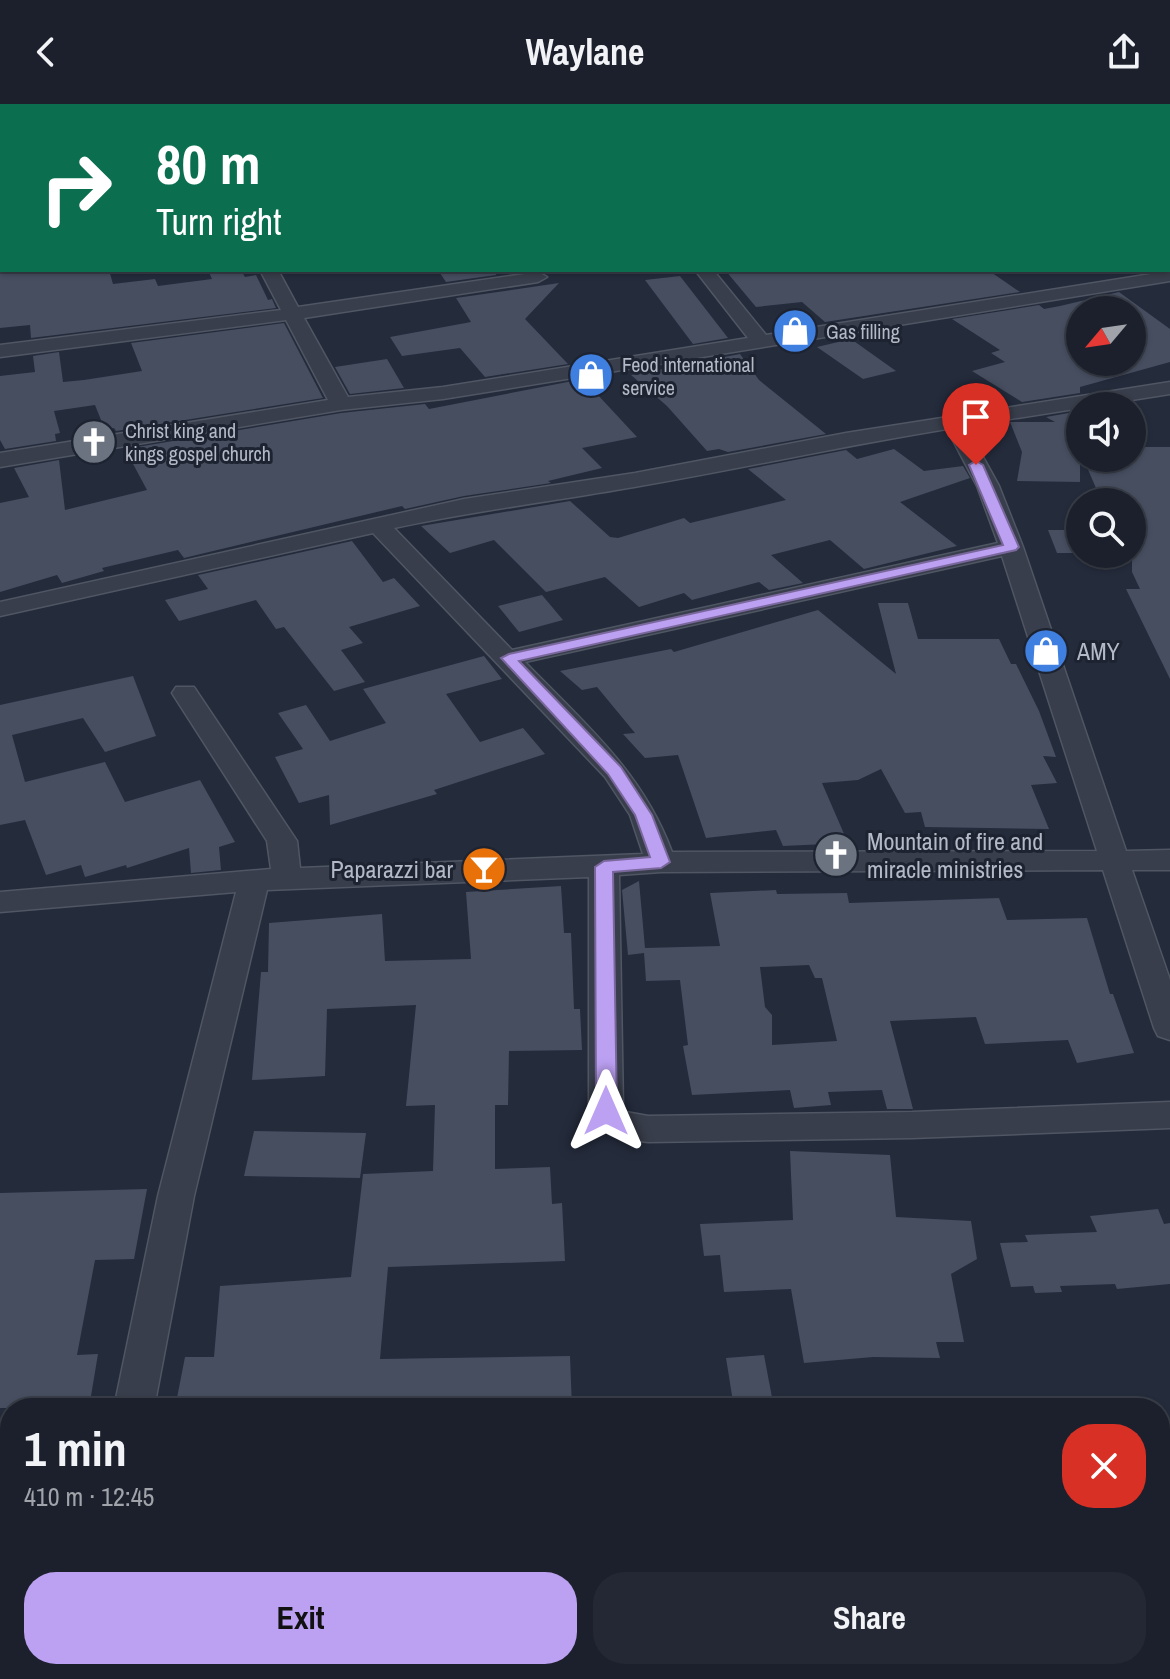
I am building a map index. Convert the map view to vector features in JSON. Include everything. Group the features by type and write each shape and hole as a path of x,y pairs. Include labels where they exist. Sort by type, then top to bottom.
{"street":[{"path":"270,272 341,404"},
{"path":"706,272 760,341"},
{"path":"0,460 341,404 443,393 1170,276"},
{"path":"0,351 291,314 538,277"},
{"path":"0,609 464,506 635,480 953,422 1170,388"},
{"path":"953,422 988,486 1011,547 1170,1028"},
{"path":"377,524 615,771 644,815 661,862"},
{"path":"509,658 1011,547"},
{"path":"136,1398 176,1196 282,841 185,693"},
{"path":"0,902 271,880 661,862 1170,860"},
{"path":"604,867 606,1111 616,1124 648,1129 912,1125 1170,1115"}],"building":[{"path":"110,272 113,284 155,279 158,286 212,279 209,272 242,272 245,277 256,275 268,300 272,299 276,308 31,338 30,325 0,328 0,274"},
{"path":"439,272 496,272 496,275 446,282"},
{"path":"727,272 991,272 1020,292 825,322 802,302 756,307"},
{"path":"680,276 728,338 693,344 645,280"},
{"path":"559,283 525,319 568,364 485,377 460,348 402,356 390,337 471,322 456,298"},
{"path":"1119,292 1125,296 1102,296"},
{"path":"1039,305 1044,309 1066,305 1066,376 1120,376 1080,387 1080,392 1022,402 972,371 1005,362 991,353 1000,350 952,319"},
{"path":"1146,312 1170,329 1170,362 1146,369"},
{"path":"284,323 323,398 116,431 114,428 105,430 95,405 54,411 60,433 55,434 56,441 5,449 0,440 0,376 35,372 33,356 59,352 63,382 84,380 142,371 131,343"},
{"path":"851,339 896,371 863,379 817,347"},
{"path":"740,354 759,380 826,434 728,452 719,449 707,451 667,406 631,375"},
{"path":"387,359 404,388 350,394 335,367"},
{"path":"583,379 637,437 582,448 602,468 548,481 551,483 464,496 405,509 402,506 184,558 178,550 102,568 104,571 62,583 57,575 0,592 0,503 29,497 14,468 59,460 65,510 147,490 125,449 341,413 425,404 429,409"},
{"path":"1066,413 1066,472 1080,472 1080,482 1017,481 1022,452 1010,422 1055,422 1046,417"},
{"path":"1146,447 1170,447 1170,679 1126,589 1140,589 1132,568 1146,568 1146,488 1096,488 1089,472 1146,472"},
{"path":"894,449 924,471 963,466 970,478 900,502 957,546 864,569 830,540 771,555 803,583 769,590 759,582 692,600 684,593 639,607 605,577 546,592 494,540 450,553 421,526 570,501 610,537 618,538 684,518 690,523 786,500 748,469 846,450 857,459"},
{"path":"1048,530 1066,530 1066,553 1057,553"},
{"path":"352,541 383,582 394,578 420,606 349,627 363,643 341,650 365,682 334,691 284,627 276,629 256,600 179,621 165,600 208,589 198,575"},
{"path":"542,595 563,620 519,632 498,606"},
{"path":"878,603 908,603 918,639 999,639 1011,664 1016,664 1039,711 1056,757 1043,756 1057,783 1031,785 1049,829 925,827 921,812 905,813 881,769 858,780 822,783 848,843 783,846 776,830 706,838 678,755 645,758 623,734 635,733 597,687 582,690 560,671 671,649 674,652 818,610 896,674"},
{"path":"484,656 502,679 446,694 480,742 523,728 545,754 434,790 437,794 330,825 329,795 299,803 275,757 303,749 278,713 306,705 330,741 386,723 363,689"},
{"path":"133,676 156,736 105,752 83,718 12,735 25,782 105,762 125,802 200,780 235,842 219,847 221,870 191,873 189,848 127,868 126,865 85,877 81,865 46,875 25,820 0,825 0,705"},
{"path":"639,881 645,948 720,946 710,893 776,890 777,894 847,893 849,903 999,898 1007,920 1087,918 1110,994 1113,994 1134,1053 1077,1063 1068,1040 985,1044 976,1017 890,1021 913,1109 887,1109 882,1090 828,1092 831,1105 794,1108 790,1090 692,1095 683,1046 688,1045 680,980 646,981 644,953 628,955 622,890","holes":["809,965 815,978 822,978 837,1041 772,1045 772,1015 765,1007 760,967"]},
{"path":"561,886 564,933 571,933 574,1009 580,1009 582,1050 509,1051 508,1105 495,1105 495,1169 550,1167 552,1204 562,1203 565,1261 388,1267 380,1359 570,1356 572,1398 177,1398 185,1357 214,1357 220,1286 351,1277 363,1174 433,1171 435,1105 406,1106 416,1005 327,1009 325,1076 252,1080 261,972 268,972 269,923 382,914 385,961 471,959 466,892"},
{"path":"254,1131 366,1133 360,1178 244,1176"},
{"path":"790,1151 890,1155 896,1217 971,1221 977,1259 951,1274 964,1342 936,1342 940,1358 873,1357 804,1363 791,1289 724,1292 720,1255 704,1256 700,1224 793,1220"},
{"path":"147,1189 134,1259 95,1260 77,1355 98,1354 91,1398 0,1398 0,1193"},
{"path":"1158,1209 1164,1224 1170,1223 1170,1284 1117,1289 1115,1284 1060,1286 1062,1292 1035,1293 1033,1286 1011,1287 1000,1243 1028,1242 1025,1235 1097,1232 1090,1216"},
{"path":"764,1355 772,1398 732,1398 726,1358"}],"place":[{"name":"Gas filling","path":"795,331"},
{"name":"Feod international service","path":"591,375"},
{"name":"Christ king and kings gospel church","path":"94,442"},
{"name":"AMY","path":"1046,651"},
{"name":"Mountain of fire and miracle ministries","path":"836,855"},
{"name":"Paparazzi bar","path":"484,869"}],"route":[{"path":"606,1111 604,867 661,862 644,815 615,771 509,658 1011,547 988,486 976,465"}]}
